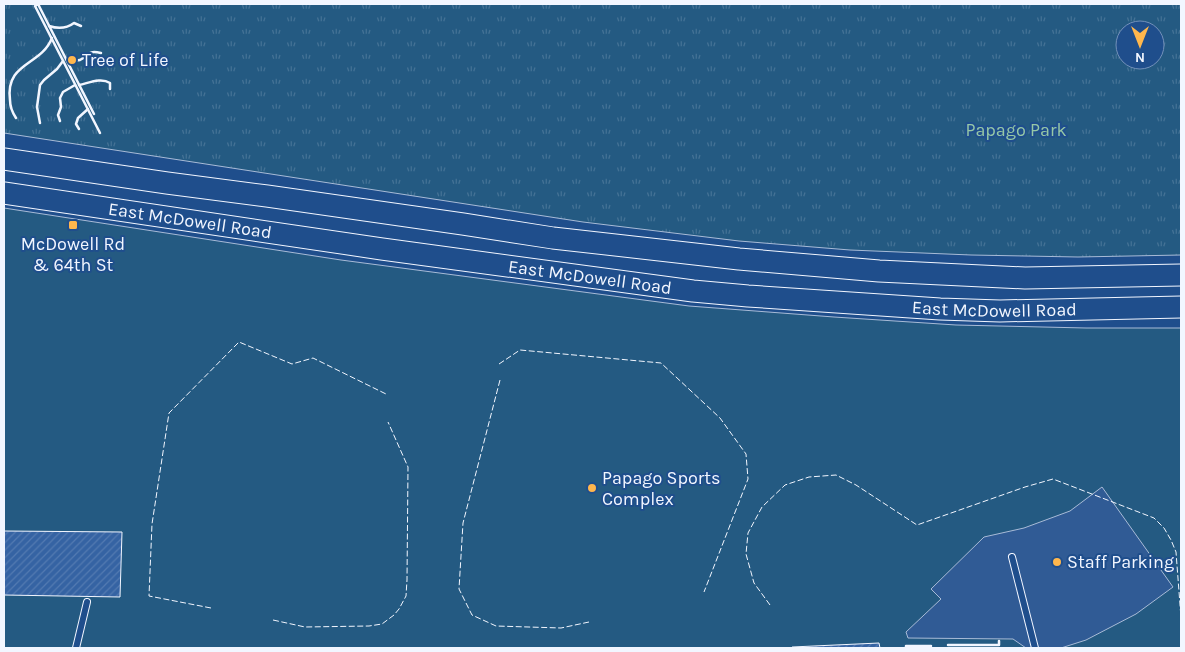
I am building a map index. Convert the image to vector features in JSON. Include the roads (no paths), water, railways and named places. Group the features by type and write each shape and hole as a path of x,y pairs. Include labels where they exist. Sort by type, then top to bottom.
{"main road":[{"name":"East McDowell Road","path":"4,158 552,238 739,259 879,271 1025,278 1181,275"},
{"name":"East McDowell Road","path":"4,194 382,249 693,291 940,309 1000,311 1181,307"}],"lane":[{"path":"1012,557 1035,648"},
{"path":"76,648 87,602"}],"place":[{"name":"Tree of Life","path":"72,60"},
{"name":"McDowell Rd & 64th St","path":"73,225"},
{"name":"Papago Sports Complex","path":"592,488"},
{"name":"Staff Parking","path":"1057,562"}],"park label":[{"name":"Papago Park","path":"1016,130"}]}
